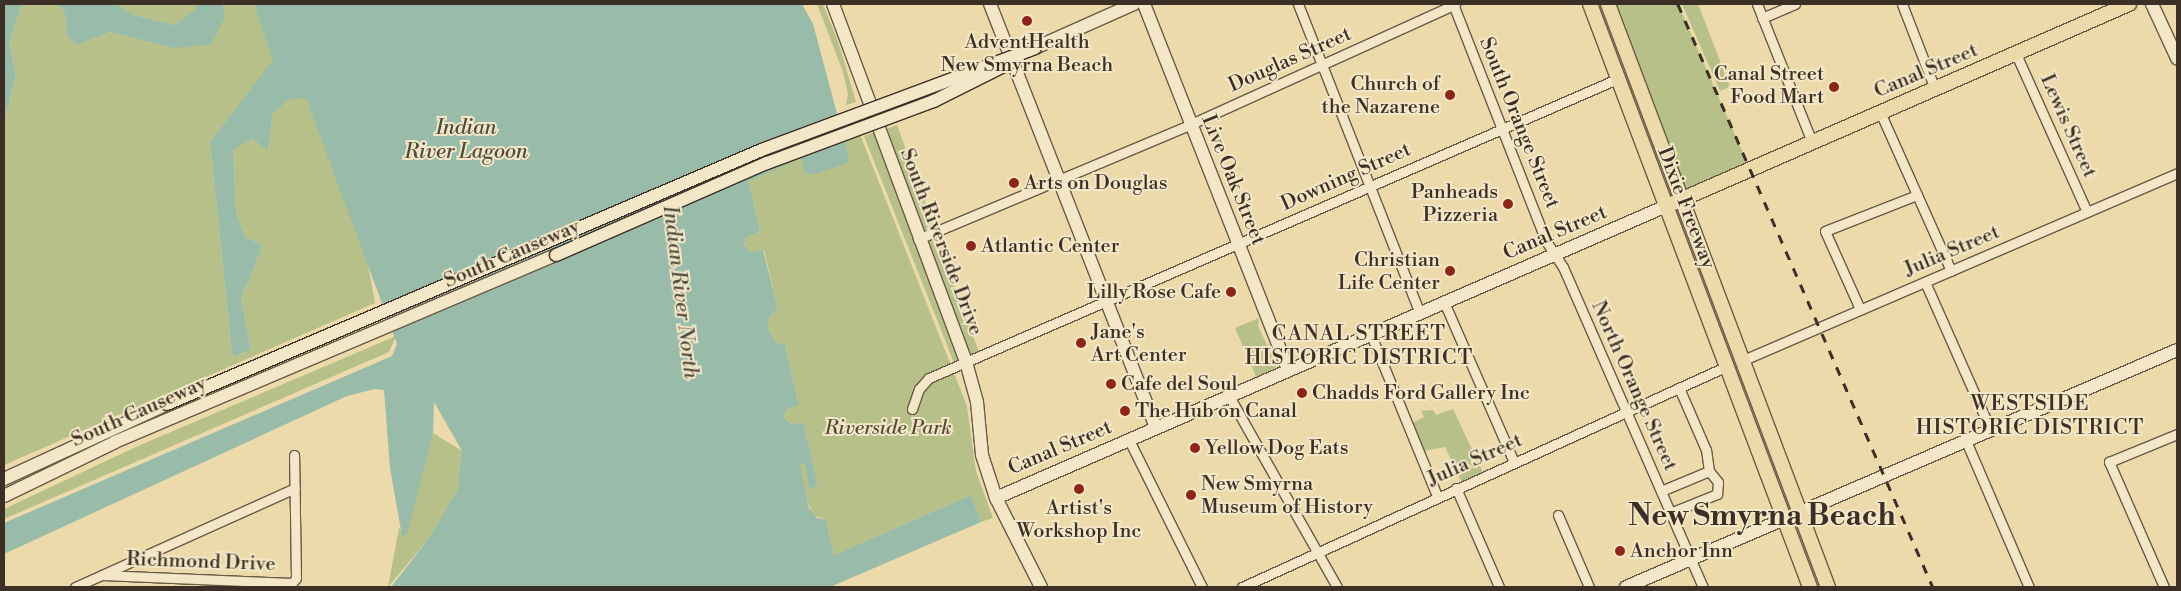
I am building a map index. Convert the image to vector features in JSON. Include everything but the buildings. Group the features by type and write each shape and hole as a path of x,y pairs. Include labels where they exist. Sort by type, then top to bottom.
{"main road":[{"name":"South Riverside Drive","path":"833,4 918,239 966,362 977,402 982,455 996,498 1041,587"},
{"path":"990,4 1156,428"},
{"name":"South Causeway","path":"4,478 167,404 774,145 1035,48 1134,4"},
{"name":"Live Oak Street","path":"1144,4 1288,370"},
{"name":"Dixie Freeway","path":"1590,4 1747,427 1810,587"},
{"name":"Dixie Freeway","path":"1608,4 1758,407 1828,587"},
{"name":"Canal Street","path":"996,498 2129,4"},
{"path":"2152,4 2177,58"},
{"name":"South Causeway","path":"4,496 173,417 767,163 950,94 1035,48"},
{"path":"1711,331 1741,361"},
{"path":"1626,587 2177,350"},
{"path":"1725,367 1736,375 1758,407"}],"street":[{"path":"1298,4 1420,313"},
{"name":"Douglas Street","path":"918,239 1191,124 1454,4"},
{"name":"South Orange Street","path":"1454,4 1501,128 1555,254"},
{"path":"1757,4 1812,142"},
{"path":"1762,18 1795,4"},
{"path":"1902,4 1935,89"},
{"name":"Lewis Street","path":"2016,54 2087,212"},
{"name":"Downing Street","path":"912,409 919,389 929,378 1108,302 1238,243 1617,79"},
{"path":"1880,112 1951,271"},
{"name":"Julia Street","path":"1741,361 2177,173"},
{"path":"1860,309 1825,231 1917,195"},
{"name":"North Orange Street","path":"1555,254 1703,587"},
{"path":"1925,282 1991,431"},
{"path":"1444,302 1514,462"},
{"path":"1371,335 1437,496"},
{"name":"Julia Street","path":"1242,587 1316,550 1725,367"},
{"path":"1670,513 1717,494 1718,482 1709,471 1706,450 1679,388"},
{"path":"1229,396 1337,587"},
{"path":"2164,587 2109,462 2177,434"},
{"path":"1129,440 1202,587"},
{"path":"1966,441 2029,587"},
{"name":"Richmond Drive","path":"102,575 292,583 296,578 294,455"},
{"path":"1660,491 1709,471"},
{"name":"Richmond Drive","path":"75,587 295,488"},
{"path":"1456,488 1500,587"},
{"path":"1558,515 1589,587"}],"green space":[{"path":"22,4 59,4 65,14 67,36 77,45 110,32 172,48 225,17 223,4 254,4 274,60 210,142 232,353 235,357 251,349 241,299 263,245 245,237 236,212 233,150 252,139 268,151 273,113 295,89 316,104 368,265 375,303 4,465 4,122 16,75 9,43"},
{"path":"117,4 196,4 196,10 174,25 134,15"},
{"path":"817,4 823,4 839,44 856,102 846,105 848,94 843,72"},
{"path":"1608,4 1678,4 1750,169 1680,200"},
{"path":"1682,4 1698,4 1730,87 1720,91"},
{"name":"Riverside Park","path":"856,124 967,406 976,471 993,518 981,522 971,495 834,555 826,520 813,515 808,502 799,464 804,462 810,490 818,484 803,422 792,424 784,418 786,410 799,405 785,345 775,342 768,328 770,316 778,309 764,250 751,252 744,244 746,237 760,232 745,162"},
{"path":"897,125 934,227 920,233 883,130"},
{"path":"875,132 961,360 954,363 864,136"},
{"path":"937,236 979,352 969,356 924,242"},
{"path":"1259,318 1258,326 1277,366 1258,381 1235,328"},
{"path":"396,336 389,352 4,519 4,509 138,446"},
{"path":"1453,409 1484,475 1463,485 1445,447 1419,452 1408,425 1424,417 1421,411 1433,410 1436,415"},
{"path":"433,433 462,451 457,491 427,541 388,587 399,528 406,535"}],"water":[{"path":"4,4 22,4 9,43 16,75 4,122"},
{"path":"59,4 117,4 134,15 174,25 195,10 196,4 223,4 225,17 211,45 172,48 110,32 77,45 67,36 65,14"},
{"path":"254,4 802,4 813,24 850,162 812,175 805,172 801,158 749,181 760,232 746,237 744,244 751,252 763,250 778,309 770,316 768,328 775,342 785,345 799,405 786,410 784,418 792,424 803,422 818,484 810,491 804,463 800,464 809,508 817,518 826,520 834,555 971,495 981,522 830,587 391,587 427,541 457,491 462,451 434,402 433,433 407,535 402,536 390,468 384,390 375,389 347,396 4,554 4,523 392,356 397,344 306,98 288,100 273,113 268,151 252,139 233,150 236,212 245,237 263,245 241,299 251,349 235,357 232,353 210,142 273,60"}],"railway":[{"path":"1678,4 1933,587"}],"place":[{"name":"AdventHealth New Smyrna Beach","path":"1027,21"},
{"name":"Canal Street Food Mart","path":"1834,87"},
{"name":"Church of the Nazarene","path":"1450,95"},
{"name":"Arts on Douglas","path":"1014,183"},
{"name":"Panheads Pizzeria","path":"1508,204"},
{"name":"Atlantic Center","path":"971,246"},
{"name":"Christian Life Center","path":"1450,271"},
{"name":"Lilly Rose Cafe","path":"1231,292"},
{"name":"Jane's Art Center","path":"1081,343"},
{"name":"Cafe del Soul","path":"1111,384"},
{"name":"Chadds Ford Gallery Inc","path":"1302,393"},
{"name":"The Hub on Canal","path":"1125,411"},
{"name":"Yellow Dog Eats","path":"1195,448"},
{"name":"Artist's Workshop Inc","path":"1079,489"},
{"name":"New Smyrna Museum of History","path":"1191,495"},
{"name":"Anchor Inn","path":"1620,551"}],"district":[{"name":"CANAL STREET HISTORIC DISTRICT","path":"1359,346"},
{"name":"WESTSIDE HISTORIC DISTRICT","path":"2030,416"},
{"name":"New Smyrna Beach","path":"1762,516"}],"water label":[{"name":"Indian River Lagoon","path":"466,140"},
{"name":"Indian River North","path":"680,292"}]}
